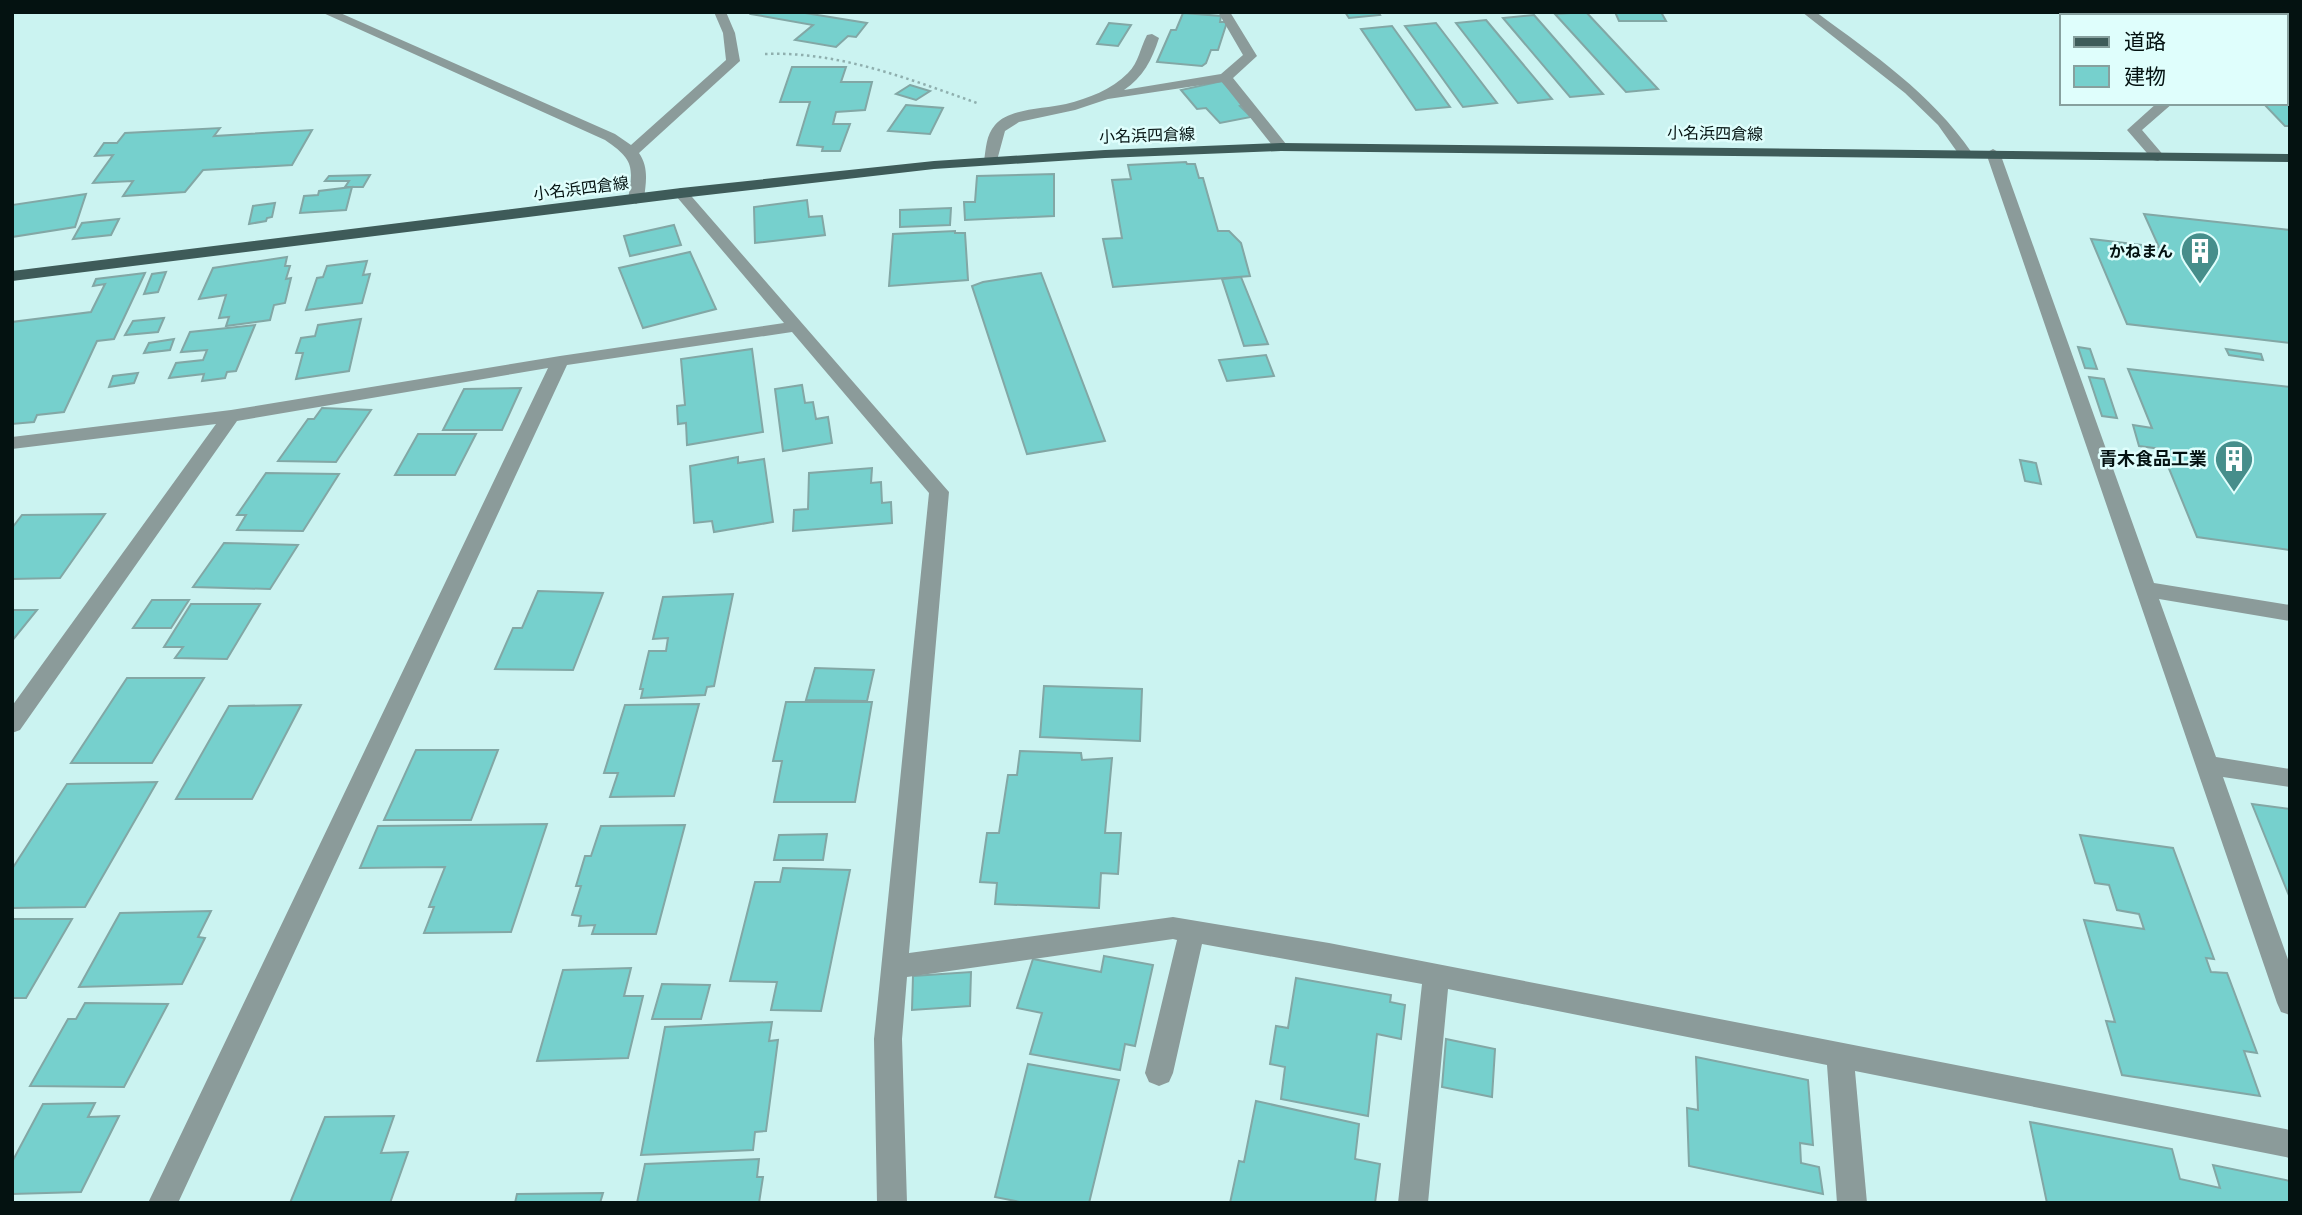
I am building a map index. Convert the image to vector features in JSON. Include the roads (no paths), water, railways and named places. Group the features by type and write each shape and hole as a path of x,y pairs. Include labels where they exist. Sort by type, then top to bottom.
{"main road":[{"name":"小名浜四倉線","path":"12,276 681,193 992,161 1281,146 2290,158"}],"street":[{"path":"327,12 583,124 633,151 641,167 636,199"},
{"path":"633,151 733,61 729,33 720,12"},
{"path":"992,161 998,130 1018,118 1107,96 1225,77 1250,57 1224,12"},
{"path":"1808,12 1910,90 1943,122 1965,153"},
{"path":"1107,96 1124,87 1150,50 1152,38"},
{"path":"1225,77 1281,146"},
{"path":"2158,157 2134,130 2164,105"},
{"path":"1993,153 2290,1003"},
{"path":"681,193 939,492 888,1039 892,1203"},
{"path":"12,443 231,416 561,361 794,327"},
{"path":"163,1203 561,361"},
{"path":"12,724 231,416"},
{"path":"2145,589 2290,613"},
{"path":"2206,765 2290,778"},
{"path":"895,967 1173,928 1436,975 2290,1144"},
{"path":"1159,1073 1192,931"},
{"path":"1413,1203 1436,975"},
{"path":"1840,1055 1852,1203"}],"place":[{"name":"かねまん","path":"2200,285"},
{"name":"青木食品工業","path":"2234,493"}]}
